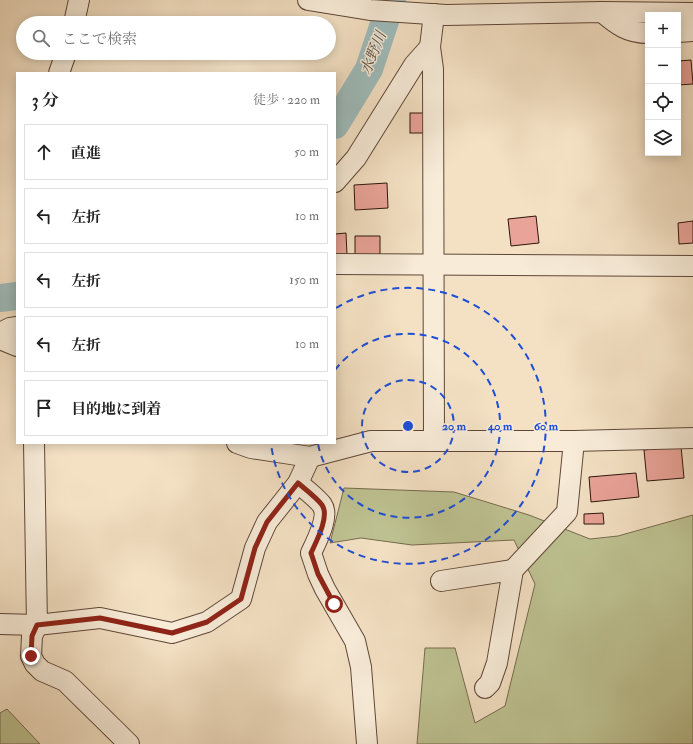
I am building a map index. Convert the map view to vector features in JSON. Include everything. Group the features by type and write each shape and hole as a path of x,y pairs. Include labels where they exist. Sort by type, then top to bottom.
{"street":[{"path":"76,16 79,0"},
{"path":"309,0 370,10 606,6 693,13"},
{"path":"606,6 618,26 636,33 645,33"},
{"path":"434,440 433,69 430,48 438,10"},
{"path":"681,32 693,31"},
{"path":"336,181 356,158 414,65 430,48"},
{"path":"59,72 64,60"},
{"path":"336,264 693,266"},
{"path":"0,333 10,328 16,327"},
{"path":"0,339 16,346"},
{"path":"240,444 251,448 310,458 371,441 574,441 693,438"},
{"path":"485,688 490,683 497,663 513,570 567,512 574,441"},
{"path":"34,444 37,625 32,636 31,656 35,664 42,671 65,681 129,744"},
{"path":"0,624 37,625 100,618 172,633 207,622 241,599 255,548 267,522 298,483 310,458"},
{"path":"298,483 323,505 325,516 311,553 325,589 355,641 361,667 367,744"},
{"path":"441,581 513,570"}],"green space":[{"path":"344,488 454,492 529,515 590,539 618,536 693,515 693,744 417,744 425,648 455,648 475,723 505,706 535,584 514,540 412,545 361,538 330,543"},
{"path":"7,709 40,744 0,744 0,713"}],"building":[{"path":"691,60 693,84 681,85 681,61"},
{"path":"410,113 431,113 431,133 410,133"},
{"path":"387,183 388,208 355,210 354,185"},
{"path":"536,216 539,243 511,246 508,219"},
{"path":"693,221 693,243 679,244 678,223"},
{"path":"346,233 347,255 336,255 336,234"},
{"path":"355,236 380,236 380,258 355,259"},
{"path":"681,446 684,478 647,481 644,450"},
{"path":"636,473 639,497 591,502 589,477"},
{"path":"603,513 604,524 584,524 584,514"}],"waterway":[{"name":"水野川","path":"336,123 369,69 392,0"},
{"name":"水野川","path":"0,298 16,296"}],"route":[{"path":"31,656 32,636 37,625 100,618 172,633 207,622 241,599 255,548 267,522 298,483 323,505 325,516 311,553 318,574 334,604"}]}
